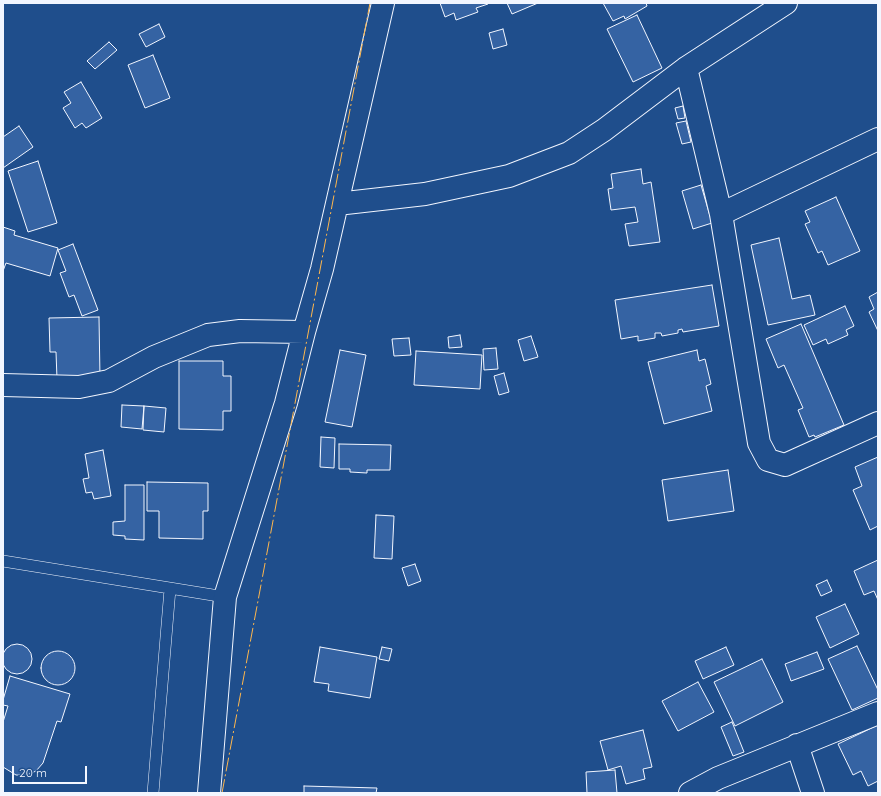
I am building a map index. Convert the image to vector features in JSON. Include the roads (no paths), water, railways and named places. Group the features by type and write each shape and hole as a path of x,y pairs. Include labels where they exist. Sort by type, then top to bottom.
{"street":[{"path":"209,793 225,598 286,403 322,269 383,3"},
{"path":"337,204 425,194 509,176 562,156 604,130 686,68 786,3"},
{"path":"686,68 721,214 759,443 768,460 785,465 878,423"},
{"path":"721,214 878,139"},
{"path":"3,385 79,387 109,382 154,356 208,335 240,331 304,332"},
{"path":"690,793 718,778 878,713"},
{"path":"797,746 813,793"}],"lane":[{"path":"3,561 225,598"},
{"path":"153,793 170,589"}]}
